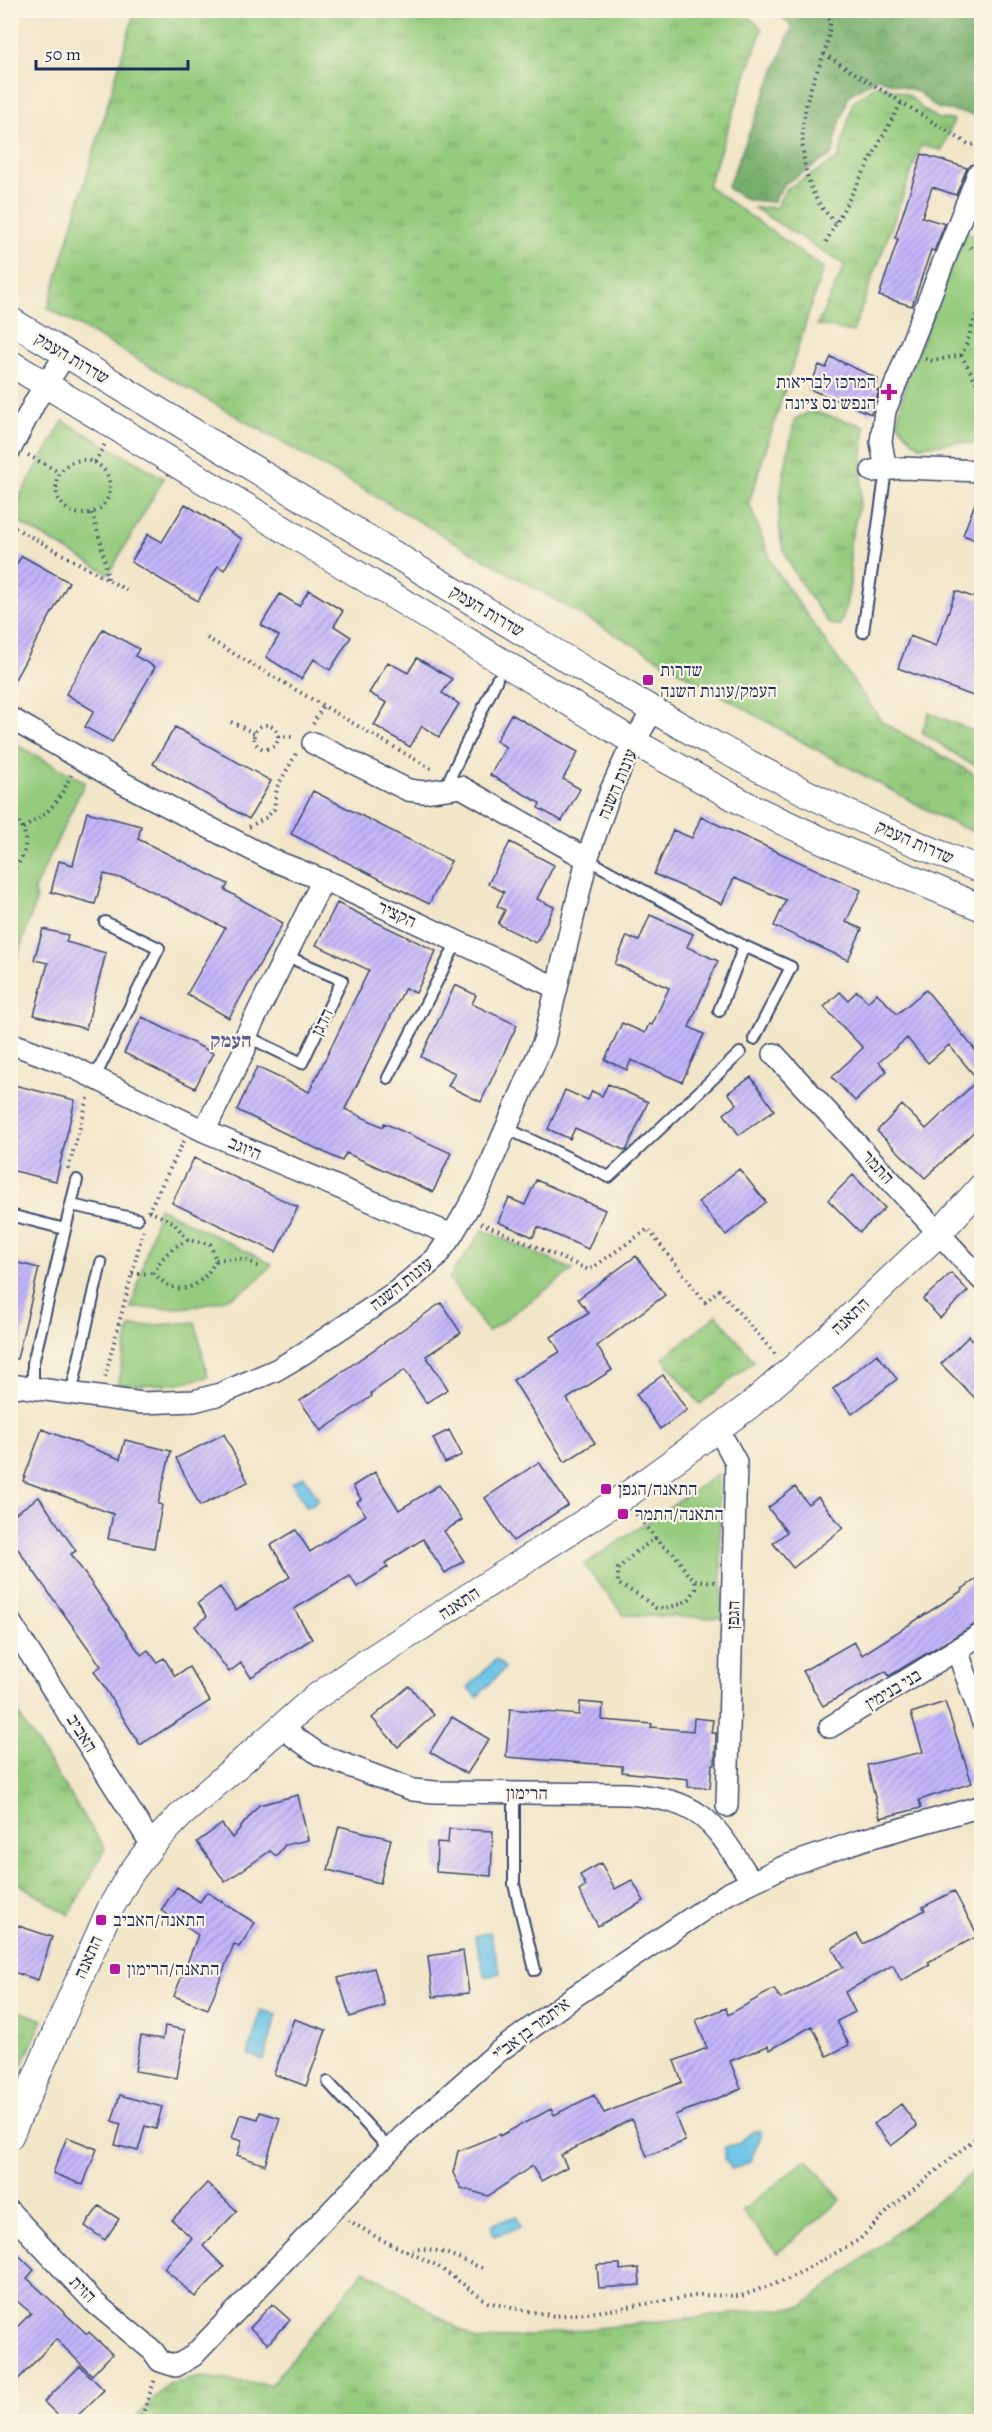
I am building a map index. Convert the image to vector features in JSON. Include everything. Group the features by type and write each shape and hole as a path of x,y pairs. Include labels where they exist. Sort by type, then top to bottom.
{"street":[{"path":"978,174 885,411 881,428 878,471 936,468 981,471"},
{"name":"שדרות העמק","path":"10,320 652,711 767,774 864,820 981,870"},
{"path":"11,448 66,354"},
{"name":"שדרות העמק","path":"10,363 634,742 751,807 850,853 981,908"},
{"name":"עונות השנה","path":"10,1385 142,1403 194,1401 248,1383 298,1357 397,1291 435,1258 452,1235 482,1184 544,1041 587,859 610,790 652,711"},
{"name":"הקציר","path":"10,718 123,783 270,859 323,880 557,988"},
{"path":"307,742 408,790 423,792 447,784 461,787 587,859"},
{"path":"198,1128 244,1048 246,1036 323,880"},
{"name":"היוגב","path":"10,1043 95,1077 198,1128 452,1235"},
{"name":"היוגב","path":"10,1052 42,1054"},
{"name":"התמר","path":"774,1054 981,1280"},
{"name":"התאנה","path":"10,2136 110,1909 130,1874 152,1845 180,1816 313,1699 631,1492 749,1406 939,1233 981,1186"},
{"name":"עונות השנה","path":"10,1391 33,1388"},
{"name":"הגפן","path":"718,1429 736,1462 727,1806"},
{"name":"האביב","path":"10,1622 152,1845"},
{"name":"בני בנימין","path":"830,1727 981,1634"},
{"path":"957,1650 981,1720"},
{"name":"הרימון","path":"280,1727 320,1755 413,1790 628,1794 659,1797 684,1805 708,1820 752,1882"},
{"name":"איתמר בן אב\"י","path":"160,2361 176,2366 193,2356 390,2150 490,2060 572,1998 727,1894 783,1867 862,1840 981,1806"},
{"name":"התאנה","path":"10,2112 29,2094"},
{"name":"הזית","path":"10,2212 95,2303 153,2351 160,2361"}],"lane":[{"path":"863,633 878,471"},
{"path":"447,784 497,679"},
{"path":"587,859 744,946 791,967 754,1039"},
{"path":"95,1077 159,948 105,922"},
{"path":"388,1078 457,942"},
{"path":"719,1011 744,946"},
{"name":"הדגן","path":"246,1036 302,1063 342,980 286,956"},
{"path":"506,1128 609,1178 740,1053"},
{"path":"33,1388 33,1363 77,1179"},
{"path":"71,1205 137,1219"},
{"path":"10,1215 65,1228"},
{"path":"71,1394 101,1263"},
{"path":"514,1793 514,1884 535,1970"},
{"path":"328,2082 390,2150"}],"path":[{"path":"820,10 830,20 829,42 810,91 802,132 804,159 812,192 819,205 836,223"},
{"path":"824,54 969,144 981,146"},
{"path":"826,242 901,103"},
{"path":"906,356 933,361 961,355 967,346 975,314 981,308"},
{"path":"961,355 981,392"},
{"path":"95,462 107,441"},
{"path":"11,448 59,472"},
{"path":"83,459 95,462 103,468 111,485 107,501 92,513 76,513 67,509 60,502 55,484 59,472 74,460 83,459"},
{"path":"92,513 108,579"},
{"path":"10,525 128,591"},
{"path":"207,638 323,706 447,784"},
{"path":"237,842 246,829 267,817 274,809 278,787 307,742 323,706"},
{"path":"231,722 254,733"},
{"path":"268,725 275,729 278,740 270,749 261,749 255,744 254,733 260,726 268,725"},
{"path":"22,828 44,816 63,792 79,758"},
{"path":"10,814 22,828 26,840 25,852 20,864 10,873"},
{"path":"77,1179 65,1176 95,1077"},
{"path":"99,1398 149,1211 198,1128"},
{"path":"149,1211 173,1222 188,1240"},
{"path":"463,1216 589,1270 648,1229 705,1302 719,1290 790,1371"},
{"path":"132,1274 154,1273 163,1282 176,1289 192,1287 207,1276 216,1260 210,1244 188,1240 171,1249 160,1260 154,1273"},
{"path":"216,1260 236,1258 251,1261 261,1269"},
{"path":"632,1509 656,1538 661,1545 673,1552 687,1573 695,1580 696,1589 689,1599 667,1608 656,1608 639,1595 621,1588 616,1577 618,1569 624,1562 656,1538"},
{"path":"332,2210 378,2238 436,2265 488,2302 555,2316 597,2312 701,2295 741,2296 788,2279 859,2240 891,2208 981,2133"},
{"path":"405,2251 423,2247 440,2251 484,2269"},
{"path":"140,2421 160,2361"}],"green space":[{"path":"135,11 743,11 762,29 708,186 823,268 749,503 774,568 882,722 981,778 981,835 946,820 806,744 48,308"},
{"path":"776,11 981,11 981,116 937,108 918,92 877,78 849,95 836,136 833,154 784,184 773,202 747,200 727,188 792,27"},
{"path":"877,84 909,95 921,108 938,119 954,120 942,150 921,146 853,332 817,325 845,265 754,208 776,207 786,189 838,159 853,102"},
{"path":"965,233 981,235 981,445 960,442 920,446 897,422 907,379"},
{"path":"811,411 865,426 860,502 850,543 850,585 840,625 829,624 802,586 786,555 780,530 780,498 795,419"},
{"path":"63,421 164,478 109,574 11,518 11,512"},
{"path":"929,713 981,734 981,767 966,761 922,732"},
{"path":"11,742 85,782 34,890 36,901 11,975"},
{"path":"159,1208 272,1264 261,1277 239,1293 209,1304 178,1308 131,1308"},
{"path":"483,1230 573,1270 488,1332 449,1278"},
{"path":"717,1315 754,1361 700,1404 663,1358"},
{"path":"195,1322 208,1377 173,1384 117,1385 130,1327"},
{"path":"718,1474 723,1618 624,1615 584,1565"},
{"path":"11,1703 105,1849 69,1915 11,1879"},
{"path":"11,2008 43,2020 11,2089"},
{"path":"807,2159 841,2200 777,2253 742,2211"},
{"path":"981,2166 981,2421 131,2421 169,2384 202,2377 270,2385 365,2270 478,2341 803,2306"}],"water":[{"path":"304,1476 319,1500 307,1507 292,1483"},
{"path":"496,1659 505,1668 477,1697 468,1688"},
{"path":"490,1932 500,1973 485,1977 475,1936"},
{"path":"261,2010 277,2015 264,2060 248,2055"},
{"path":"753,2131 760,2131 761,2136 750,2161 732,2169 725,2159 725,2147 740,2142"},
{"path":"517,2216 521,2227 494,2236 491,2225"}],"building":[{"path":"922,154 967,168 956,195 932,187 922,217 945,224 934,251 931,250 912,306 879,296"},
{"path":"831,357 878,379 874,389 879,391 871,414 809,389 819,365 826,368"},
{"path":"981,490 981,542 963,535"},
{"path":"185,504 242,539 224,570 218,566 198,601 131,562 148,534 162,542"},
{"path":"22,556 69,582 10,688 10,574"},
{"path":"309,590 343,611 334,626 351,637 330,670 314,659 301,679 266,657 279,636 261,625 280,594 299,606"},
{"path":"956,591 981,600 981,699 898,668 910,636 936,646"},
{"path":"103,629 139,649 135,656 155,667 112,742 85,727 94,711 66,694"},
{"path":"417,658 452,679 442,693 459,704 439,737 422,726 410,747 374,725 387,703 369,693 388,662 408,673"},
{"path":"511,714 578,752 563,779 580,789 562,821 538,808 540,803 490,775 506,747 496,741"},
{"path":"175,727 271,781 249,819 153,764"},
{"path":"313,791 451,861 429,904 291,834"},
{"path":"87,812 141,826 138,839 228,884 225,890 283,923 229,1018 187,994 225,928 132,881 104,874 95,904 51,892 59,861 73,865"},
{"path":"701,817 861,890 846,922 862,929 848,960 774,926 786,900 734,878 722,904 654,874 673,830 692,838"},
{"path":"510,842 554,865 537,899 554,907 536,943 498,924 505,910 497,906 504,892 488,884"},
{"path":"337,903 436,951 416,993 405,988 345,1109 383,1127 384,1123 451,1153 433,1192 346,1153 342,1161 237,1110 257,1067 309,1092 369,970 316,945"},
{"path":"650,915 693,934 687,947 718,961 689,1027 704,1034 682,1082 631,1060 627,1070 605,1060 622,1023 645,1033 649,1024 652,1025 669,988 615,964 627,936 639,941"},
{"path":"43,929 68,935 66,942 106,953 86,1029 34,1015 48,963 34,960"},
{"path":"455,985 476,995 472,1004 517,1025 481,1102 448,1086 455,1073 421,1057"},
{"path":"926,990 981,1057 981,1125 925,1178 877,1131 902,1105 926,1129 978,1080 949,1045 928,1063 907,1038 879,1062 887,1071 855,1101 832,1077 863,1048 824,1007 840,992 848,1000 857,991 868,1002 877,993 897,1014"},
{"path":"142,1017 213,1053 195,1088 124,1053"},
{"path":"751,1077 774,1110 739,1135 724,1114 737,1104 728,1093"},
{"path":"10,1084 75,1100 56,1181 10,1170"},
{"path":"608,1084 648,1102 626,1151 575,1128 570,1139 548,1129 565,1090 588,1100 592,1091 602,1096"},
{"path":"194,1158 298,1207 276,1252 172,1203"},
{"path":"739,1169 766,1202 726,1235 698,1202"},
{"path":"853,1175 885,1208 860,1232 828,1200"},
{"path":"536,1180 605,1210 588,1249 538,1227 533,1237 498,1222 509,1198 525,1205"},
{"path":"636,1256 665,1295 597,1346 612,1370 567,1399 595,1443 565,1462 513,1380 560,1352 551,1337 589,1313 578,1299"},
{"path":"10,1261 39,1268 17,1359 10,1358"},
{"path":"951,1273 968,1291 940,1318 923,1299"},
{"path":"441,1303 461,1333 426,1356 448,1389 426,1403 405,1370 321,1431 300,1401"},
{"path":"969,1336 981,1348 981,1404 941,1364"},
{"path":"877,1354 897,1379 852,1414 833,1389"},
{"path":"663,1375 687,1410 660,1429 636,1394"},
{"path":"42,1429 120,1459 125,1440 171,1451 158,1504 162,1505 154,1548 108,1539 113,1514 23,1481"},
{"path":"449,1430 462,1455 445,1463 433,1438"},
{"path":"224,1434 248,1482 200,1506 176,1458"},
{"path":"539,1462 568,1505 513,1541 485,1498"},
{"path":"375,1472 399,1510 439,1485 462,1520 444,1531 464,1561 445,1573 423,1539 385,1563 388,1567 357,1587 350,1576 294,1609 312,1639 251,1677 241,1663 229,1672 195,1626 207,1616 198,1603 220,1587 236,1610 290,1577 271,1545 296,1530 310,1552 366,1515 357,1502 361,1499 353,1486"},
{"path":"795,1487 808,1504 818,1497 843,1528 793,1568 773,1543 787,1532 768,1508"},
{"path":"39,1497 76,1551 71,1554 141,1655 148,1650 157,1662 164,1658 175,1676 189,1667 210,1701 140,1745 94,1671 101,1666 10,1538 10,1517"},
{"path":"981,1576 981,1621 889,1676 886,1671 823,1706 803,1671 854,1642 862,1655"},
{"path":"409,1686 434,1715 398,1747 372,1718"},
{"path":"580,1702 603,1704 602,1720 652,1724 651,1727 693,1731 694,1718 713,1720 711,1733 716,1733 715,1764 712,1764 710,1788 688,1787 688,1779 622,1772 622,1766 506,1757 510,1709 579,1715"},
{"path":"945,1702 972,1783 919,1800 921,1808 880,1818 867,1765 923,1752 911,1713"},
{"path":"452,1717 489,1739 467,1774 430,1752"},
{"path":"298,1795 308,1840 285,1845 276,1856 270,1851 225,1882 197,1842 222,1824 232,1838 259,1805"},
{"path":"339,1826 391,1839 380,1883 328,1870"},
{"path":"449,1829 493,1831 491,1876 436,1872 437,1842 448,1843"},
{"path":"601,1863 615,1889 632,1880 644,1901 598,1926 579,1891 586,1886 580,1875"},
{"path":"177,1887 200,1902 207,1892 255,1923 239,1947 234,1944 208,2009 174,1996 198,1935 161,1910"},
{"path":"954,1891 978,1936 928,1962 930,1965 901,1981 893,1965 845,1992 855,2012 837,2021 849,2045 827,2056 812,2026 770,2050 768,2046 730,2061 741,2089 675,2115 685,2141 647,2156 632,2119 561,2155 567,2167 541,2181 532,2166 488,2196 461,2188 453,2173 458,2151 500,2134 500,2136 551,2109 554,2115 594,2095 604,2113 682,2082 674,2061 707,2048 696,2020 726,2008 728,2015 774,1989 781,1999 843,1967 832,1948 857,1934 863,1944 925,1910 923,1907"},
{"path":"10,1923 52,1937 38,1980 10,1971"},
{"path":"463,1951 469,1993 433,1997 428,1956"},
{"path":"374,1968 385,2006 350,2017 338,1978"},
{"path":"294,2019 326,2030 306,2086 274,2074"},
{"path":"165,2026 185,2030 177,2078 135,2071 141,2036 163,2039"},
{"path":"120,2095 162,2107 156,2129 145,2126 138,2151 115,2145 121,2124 112,2121"},
{"path":"901,2104 917,2126 891,2146 874,2124"},
{"path":"260,2112 280,2118 265,2165 237,2155 242,2141 232,2138 240,2114 258,2119"},
{"path":"67,2137 97,2149 83,2185 53,2173"},
{"path":"207,2183 237,2211 203,2246 224,2267 195,2297 164,2268 192,2238 172,2220"},
{"path":"99,2206 119,2219 105,2240 85,2226"},
{"path":"10,2247 34,2270 27,2278 112,2354 92,2375 56,2339 10,2388 10,2334 31,2313 10,2295"},
{"path":"620,2264 620,2270 639,2268 640,2285 599,2288 597,2265"},
{"path":"272,2304 290,2320 268,2344 250,2328"},
{"path":"80,2366 104,2390 72,2421 64,2421 44,2402"}],"place":[{"name":"המרכז לבריאות הנפש נס ציונה","path":"889,392"},
{"name":"שדרות העמק/עונות השנה","path":"648,680"},
{"name":"התאנה/הגפן","path":"606,1489"},
{"name":"התאנה/התמר","path":"623,1514"},
{"name":"התאנה/האביב","path":"101,1920"},
{"name":"התאנה/הרימון","path":"115,1969"}],"district":[{"name":"העמק","path":"231,1040"}]}
